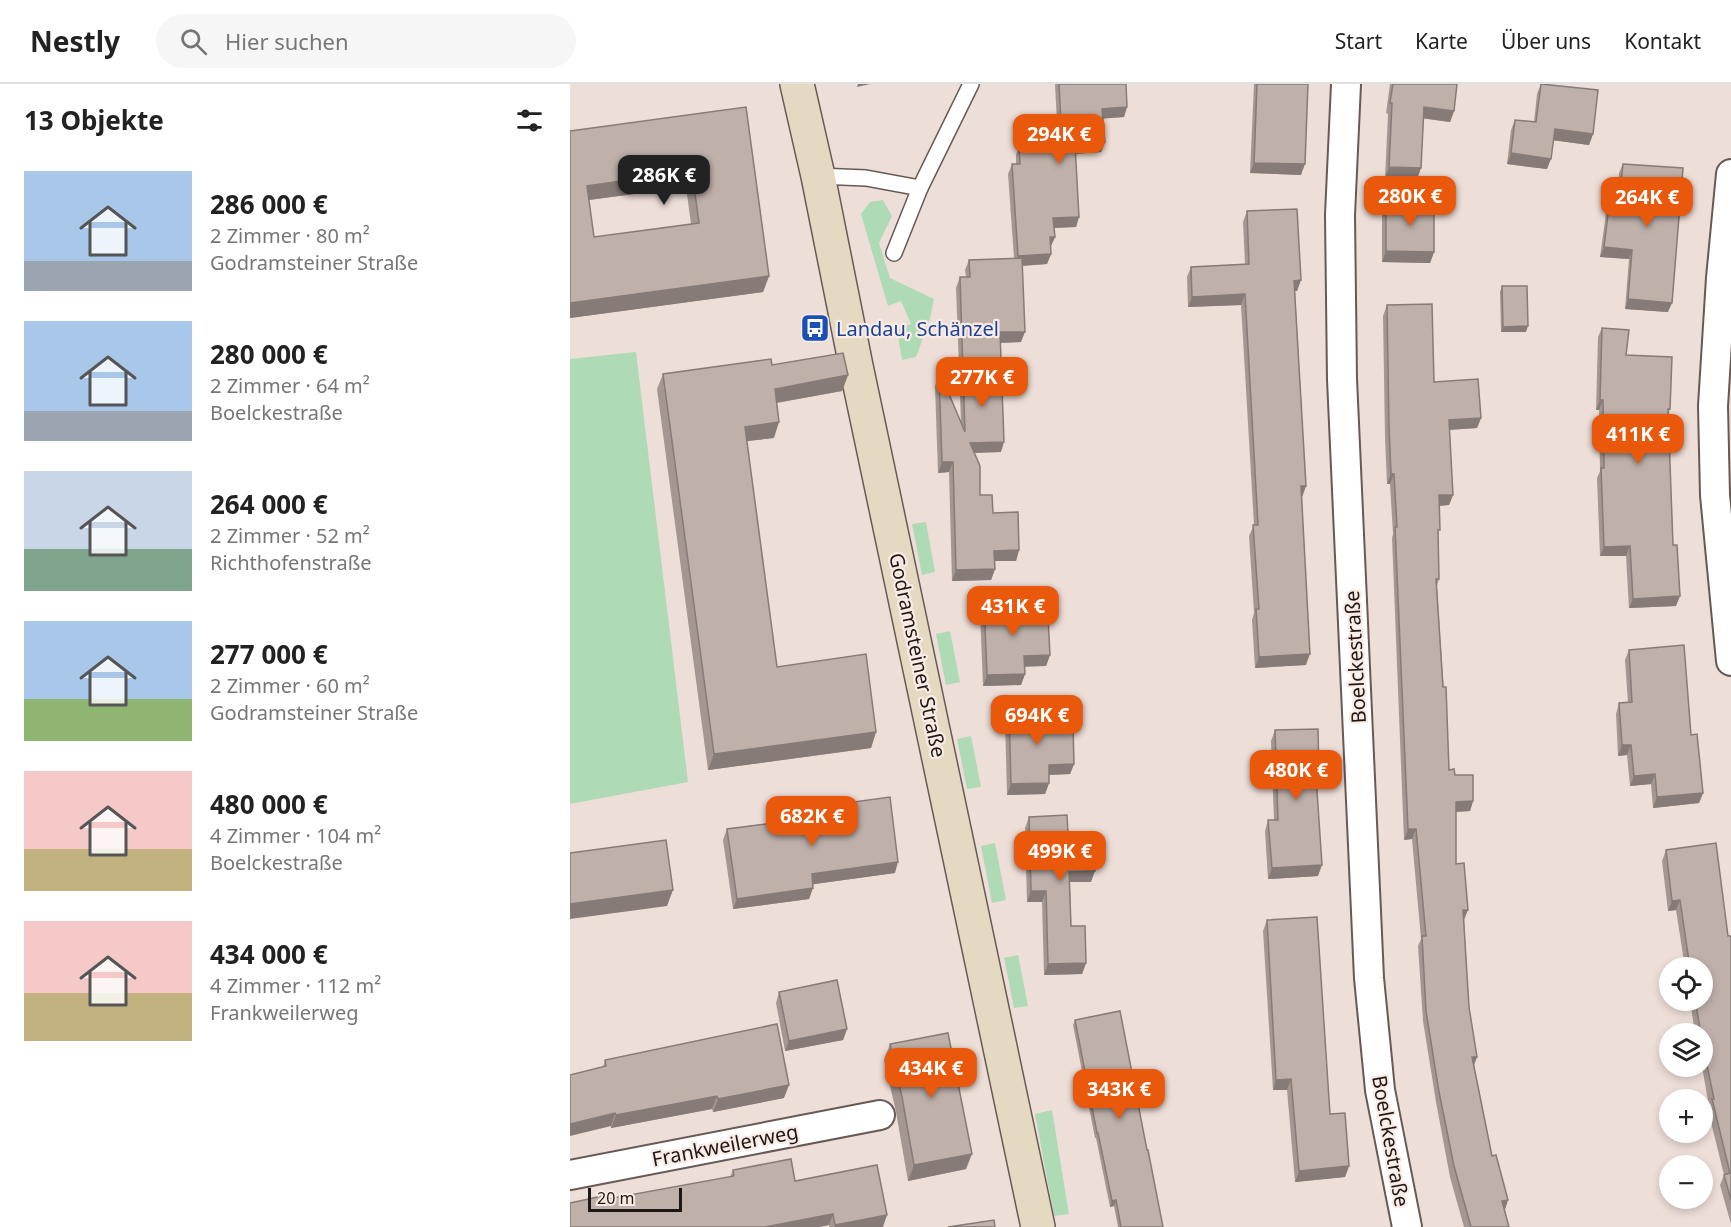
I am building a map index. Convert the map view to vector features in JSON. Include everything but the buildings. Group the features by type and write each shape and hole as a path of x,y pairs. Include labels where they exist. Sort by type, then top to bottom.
{"street":[{"name":"Godramsteiner Straße","path":"797,84 1038,1227"},
{"name":"Boelckestraße","path":"1346,84 1341,146 1341,346 1369,978 1380,1090 1407,1227"},
{"path":"1731,174 1721,278 1713,406 1715,495 1731,661"},
{"name":"Frankweilerweg","path":"570,1175 880,1115"}],"lane":[{"path":"894,253 920,188 971,84"},
{"path":"818,176 866,178 920,188"}],"green space":[{"path":"883,200 892,216 879,243 890,278 934,299 930,319 916,357 902,360 897,330 911,324 901,301 888,306 861,214 870,202"},
{"path":"636,352 688,782 570,804 570,359"},
{"path":"926,522 935,572 922,575 912,524"},
{"path":"950,631 960,682 946,685 936,634"},
{"path":"971,736 981,787 967,789 957,739"},
{"path":"995,843 1006,900 992,903 981,846"},
{"path":"1018,955 1028,1006 1014,1008 1004,958"},
{"path":"1052,1110 1069,1214 1054,1216 1035,1114"}],"place":[{"name":"Landau, Schänzel","path":"815,328"}]}
